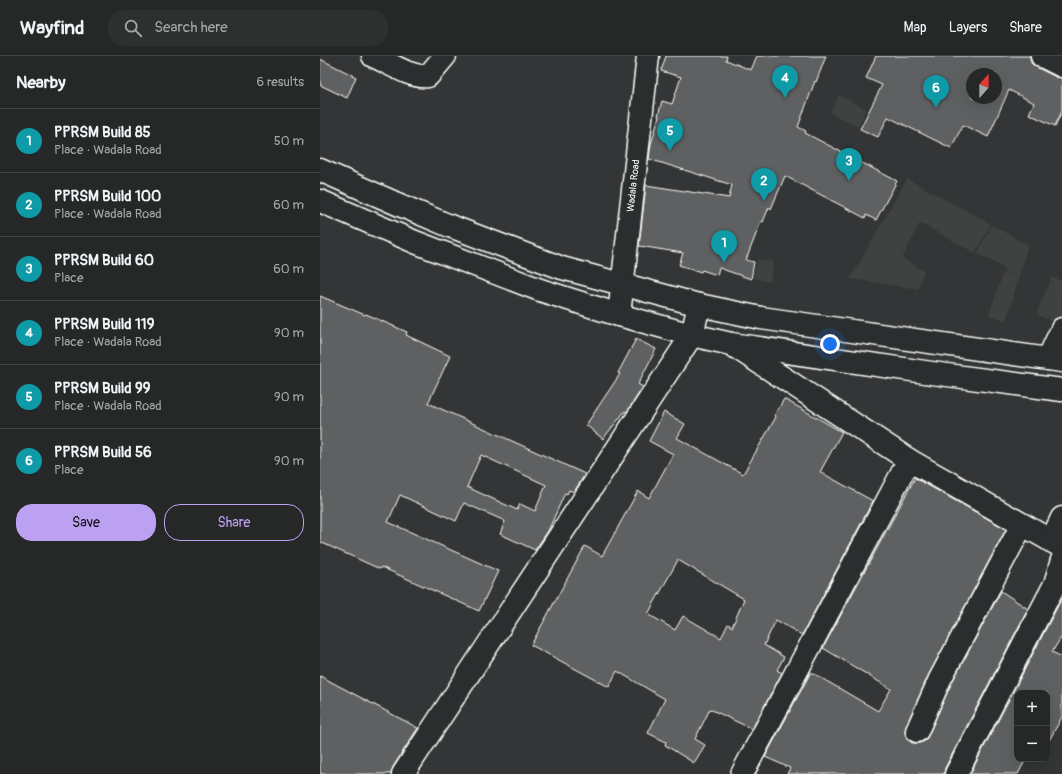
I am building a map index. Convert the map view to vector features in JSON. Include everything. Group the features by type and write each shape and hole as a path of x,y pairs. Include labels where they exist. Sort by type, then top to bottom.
{"street":[{"path":"373,56 412,75 428,76 445,56"},
{"name":"Wadala Road","path":"619,315 648,56"},
{"path":"1042,56 1062,66"},
{"path":"320,170 402,206 562,268 699,305 761,318 1055,360 1062,329"},
{"path":"320,201 415,242 540,290 619,315 692,335 731,344 1062,390"},
{"path":"403,774 692,335 699,305"},
{"path":"731,344 909,460 1056,544 1062,518"},
{"path":"742,774 909,460"},
{"path":"917,731 940,679 1022,525"},
{"path":"956,774 1055,584 1062,560"}],"shaded area":[{"path":"839,95 866,109 858,126 830,113"},
{"path":"907,179 991,224 975,253 920,223 902,259 924,270 918,289 850,279"},
{"path":"992,225 1028,245 1019,277 1003,272 1004,268 977,253"},
{"path":"757,259 774,262 770,282 753,278"},
{"path":"1003,273 1019,278 1006,320 989,315"},
{"path":"1052,277 1062,281 1062,326 1036,314"}],"building":[{"path":"666,56 727,56 726,60 751,70 757,56 826,56 798,127 806,131 805,133 897,181 876,220 866,215 865,218 785,176 771,209 769,207 763,222 761,221 746,260 754,262 751,279 719,268 717,275 702,270 701,272 679,265 683,253 639,246 646,185 729,198 732,185 649,159 651,144 662,101 672,104 681,77 661,71"},
{"path":"876,56 1030,56 1031,63 1036,67 1056,77 1062,78 1062,111 1055,126 1029,114 1034,103 1009,90 988,137 963,125 951,148 888,117 878,137 860,129 882,85 866,78"},
{"path":"320,59 356,77 347,98 320,85"},
{"path":"320,296 407,332 406,335 450,356 428,403 585,474 574,492 569,490 567,494 565,493 548,531 535,550 500,534 505,521 464,503 456,521 400,495 388,522 498,571 479,611 381,567 380,569 320,542","holes":["481,455 546,485 535,511 520,504 517,510 467,487"]},
{"path":"636,339 656,349 638,384 643,387 627,412 625,411 603,439 586,425 620,374 618,373"},
{"path":"784,399 842,432 820,472 873,501 802,635 776,620 764,645 784,657 777,670 782,673 752,729 710,709 695,739 705,745 694,763 665,745 666,742 648,733 665,699 617,671 609,687 531,645 585,546 602,556 638,491 649,498 673,454 649,441 664,412 685,424 677,438 743,474 776,417 774,416","holes":["678,560 744,599 732,627 728,624 721,638 683,616 675,630 648,614"]},
{"path":"915,478 1006,529 929,674 906,726 905,733 907,739 912,743 925,741 951,684 1001,591 1028,609 945,768 944,774 787,774 790,768 765,757 811,672 878,711 891,689 823,648"},
{"path":"1062,598 1062,636 1052,652 1062,657 1062,717 1050,739 1050,690 1014,690 1014,762 1024,762 1018,774 970,774"},
{"path":"320,676 418,728 393,767 391,774 320,774"}],"place":[{"name":"PPRSM Build 119","path":"785,98"},
{"name":"PPRSM Build 56","path":"936,108"},
{"name":"PPRSM Build 99","path":"670,151"},
{"name":"PPRSM Build 60","path":"849,181"},
{"name":"PPRSM Build 100","path":"764,201"},
{"name":"PPRSM Build 85","path":"724,263"}]}
